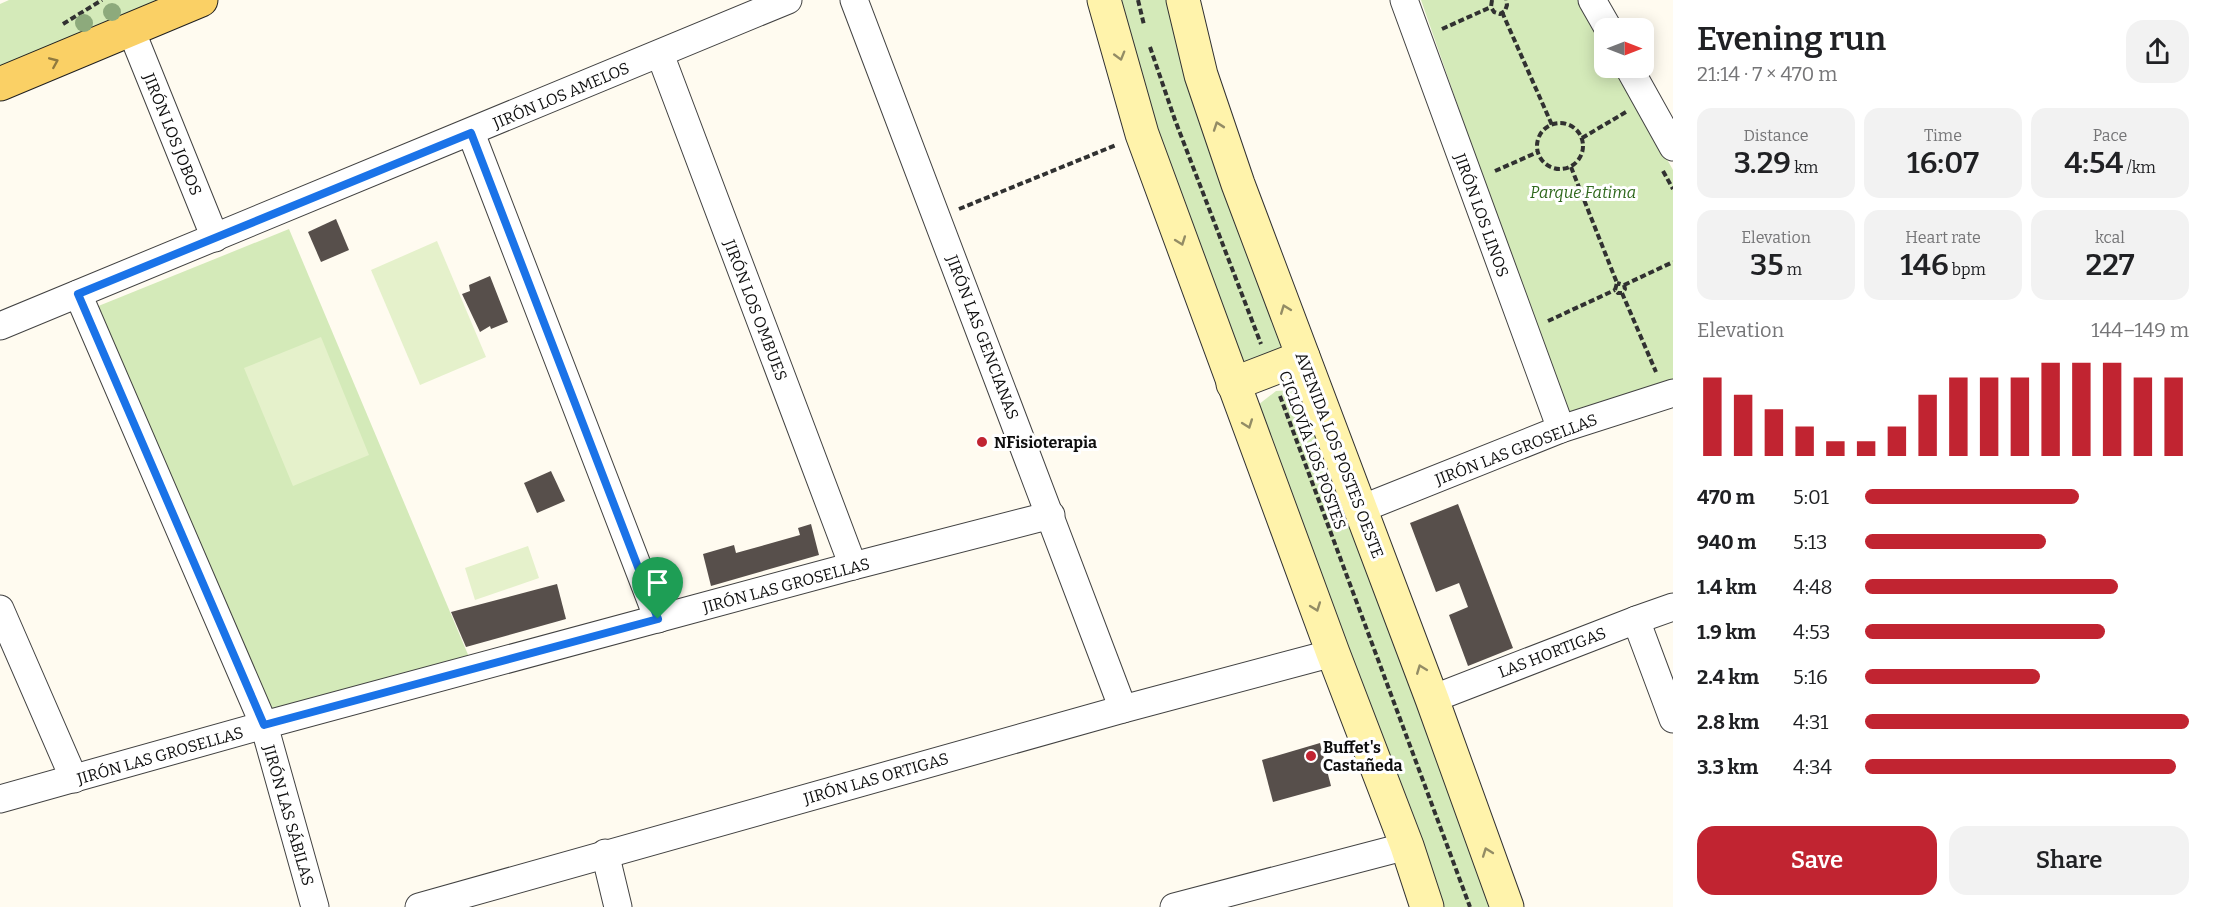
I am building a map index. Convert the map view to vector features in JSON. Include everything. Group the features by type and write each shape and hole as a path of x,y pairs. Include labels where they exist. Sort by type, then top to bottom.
{"main road":[{"path":"0,84 201,0"},
{"path":"1104,0 1142,134 1333,653 1407,846 1427,907"},
{"name":"AVENIDA LOS POSTES OESTE","path":"1183,0 1201,75 1238,184 1432,699 1507,907"},
{"path":"1233,384 1303,357"}],"street":[{"name":"JIRÓN LOS AMELOS","path":"0,326 788,0"},
{"name":"JIRÓN LAS GENCIANAS","path":"854,0 1123,709"},
{"name":"JIRÓN LOS LINOS","path":"1404,0 1561,429"},
{"path":"1592,0 1602,18"},
{"name":"JIRÓN LOS JOBOS","path":"131,30 216,238"},
{"name":"JIRÓN LOS OMBUES","path":"660,54 853,566"},
{"path":"1635,78 1673,147"},
{"path":"471,133 658,619"},
{"name":"JIRÓN LAS SÁBILAS","path":"78,294 264,725 315,907"},
{"name":"JIRÓN LAS GROSELLAS","path":"1361,509 1665,385"},
{"name":"JIRÓN LAS GROSELLAS","path":"0,799 264,725 1051,515"},
{"name":"LAS HORTIGAS","path":"1432,699 1673,607"},
{"path":"0,609 74,779"},
{"path":"1636,620 1673,719"},
{"name":"JIRÓN LAS ORTIGAS","path":"419,907 1123,709 1333,653"},
{"path":"1174,907 1207,903 1407,846"},
{"path":"605,854 618,907"}],"path":[{"path":"1138,0 1147,34"},
{"path":"1492,0 1491,7 1494,12 1505,11 1506,0"},
{"path":"1434,33 1491,7"},
{"path":"1502,12 1552,125"},
{"name":"CICLOVÍA LOS POSTES","path":"1150,46 1175,120 1271,369 1470,907"},
{"path":"1582,138 1629,110"},
{"path":"1566,123 1573,126 1582,138 1580,159 1571,167 1561,170 1554,169 1541,160 1538,152 1539,137 1552,125 1566,123"},
{"path":"937,217 1142,134"},
{"path":"1485,175 1538,152"},
{"path":"1539,325 1615,290 1617,283 1571,167"},
{"path":"1624,285 1673,262"},
{"path":"1617,283 1621,282 1624,285"},
{"path":"1622,293 1625,289 1624,285"},
{"path":"1615,290 1622,293"},
{"path":"1622,293 1665,385"}],"green space":[{"path":"9,0 157,0 0,67 0,4"},
{"path":"1112,0 1170,0 1283,339 1280,353 1263,366 1237,362"},
{"name":"Parque Fatima","path":"1421,0 1579,0 1594,27 1594,78 1622,78 1673,170 1673,380 1566,416"},
{"path":"289,229 469,657 268,717 91,309"},
{"path":"437,241 486,357 420,385 371,270"},
{"path":"321,337 369,455 293,486 244,368"},
{"path":"1291,390 1304,397 1493,907 1440,907 1258,405 1276,391"},
{"path":"528,546 539,578 475,600 465,568"}],"building":[{"path":"336,219 349,250 321,262 308,232"},
{"path":"490,276 508,322 491,329 490,326 480,332 462,294 470,291 469,285"},
{"path":"551,471 565,501 537,513 524,483"},
{"path":"1458,504 1513,648 1468,666 1449,615 1468,607 1459,583 1436,592 1410,523"},
{"path":"811,524 819,555 711,586 703,554 734,545 736,553 800,535 798,528"},
{"path":"557,584 566,619 466,647 451,612"},
{"path":"1320,743 1331,786 1273,802 1262,760"}],"place":[{"name":"NFisioterapia","path":"982,442"},
{"name":"Buffet's Castañeda","path":"1311,756"}],"route":[{"path":"471,133 658,619 264,725 78,294 471,133"}]}
